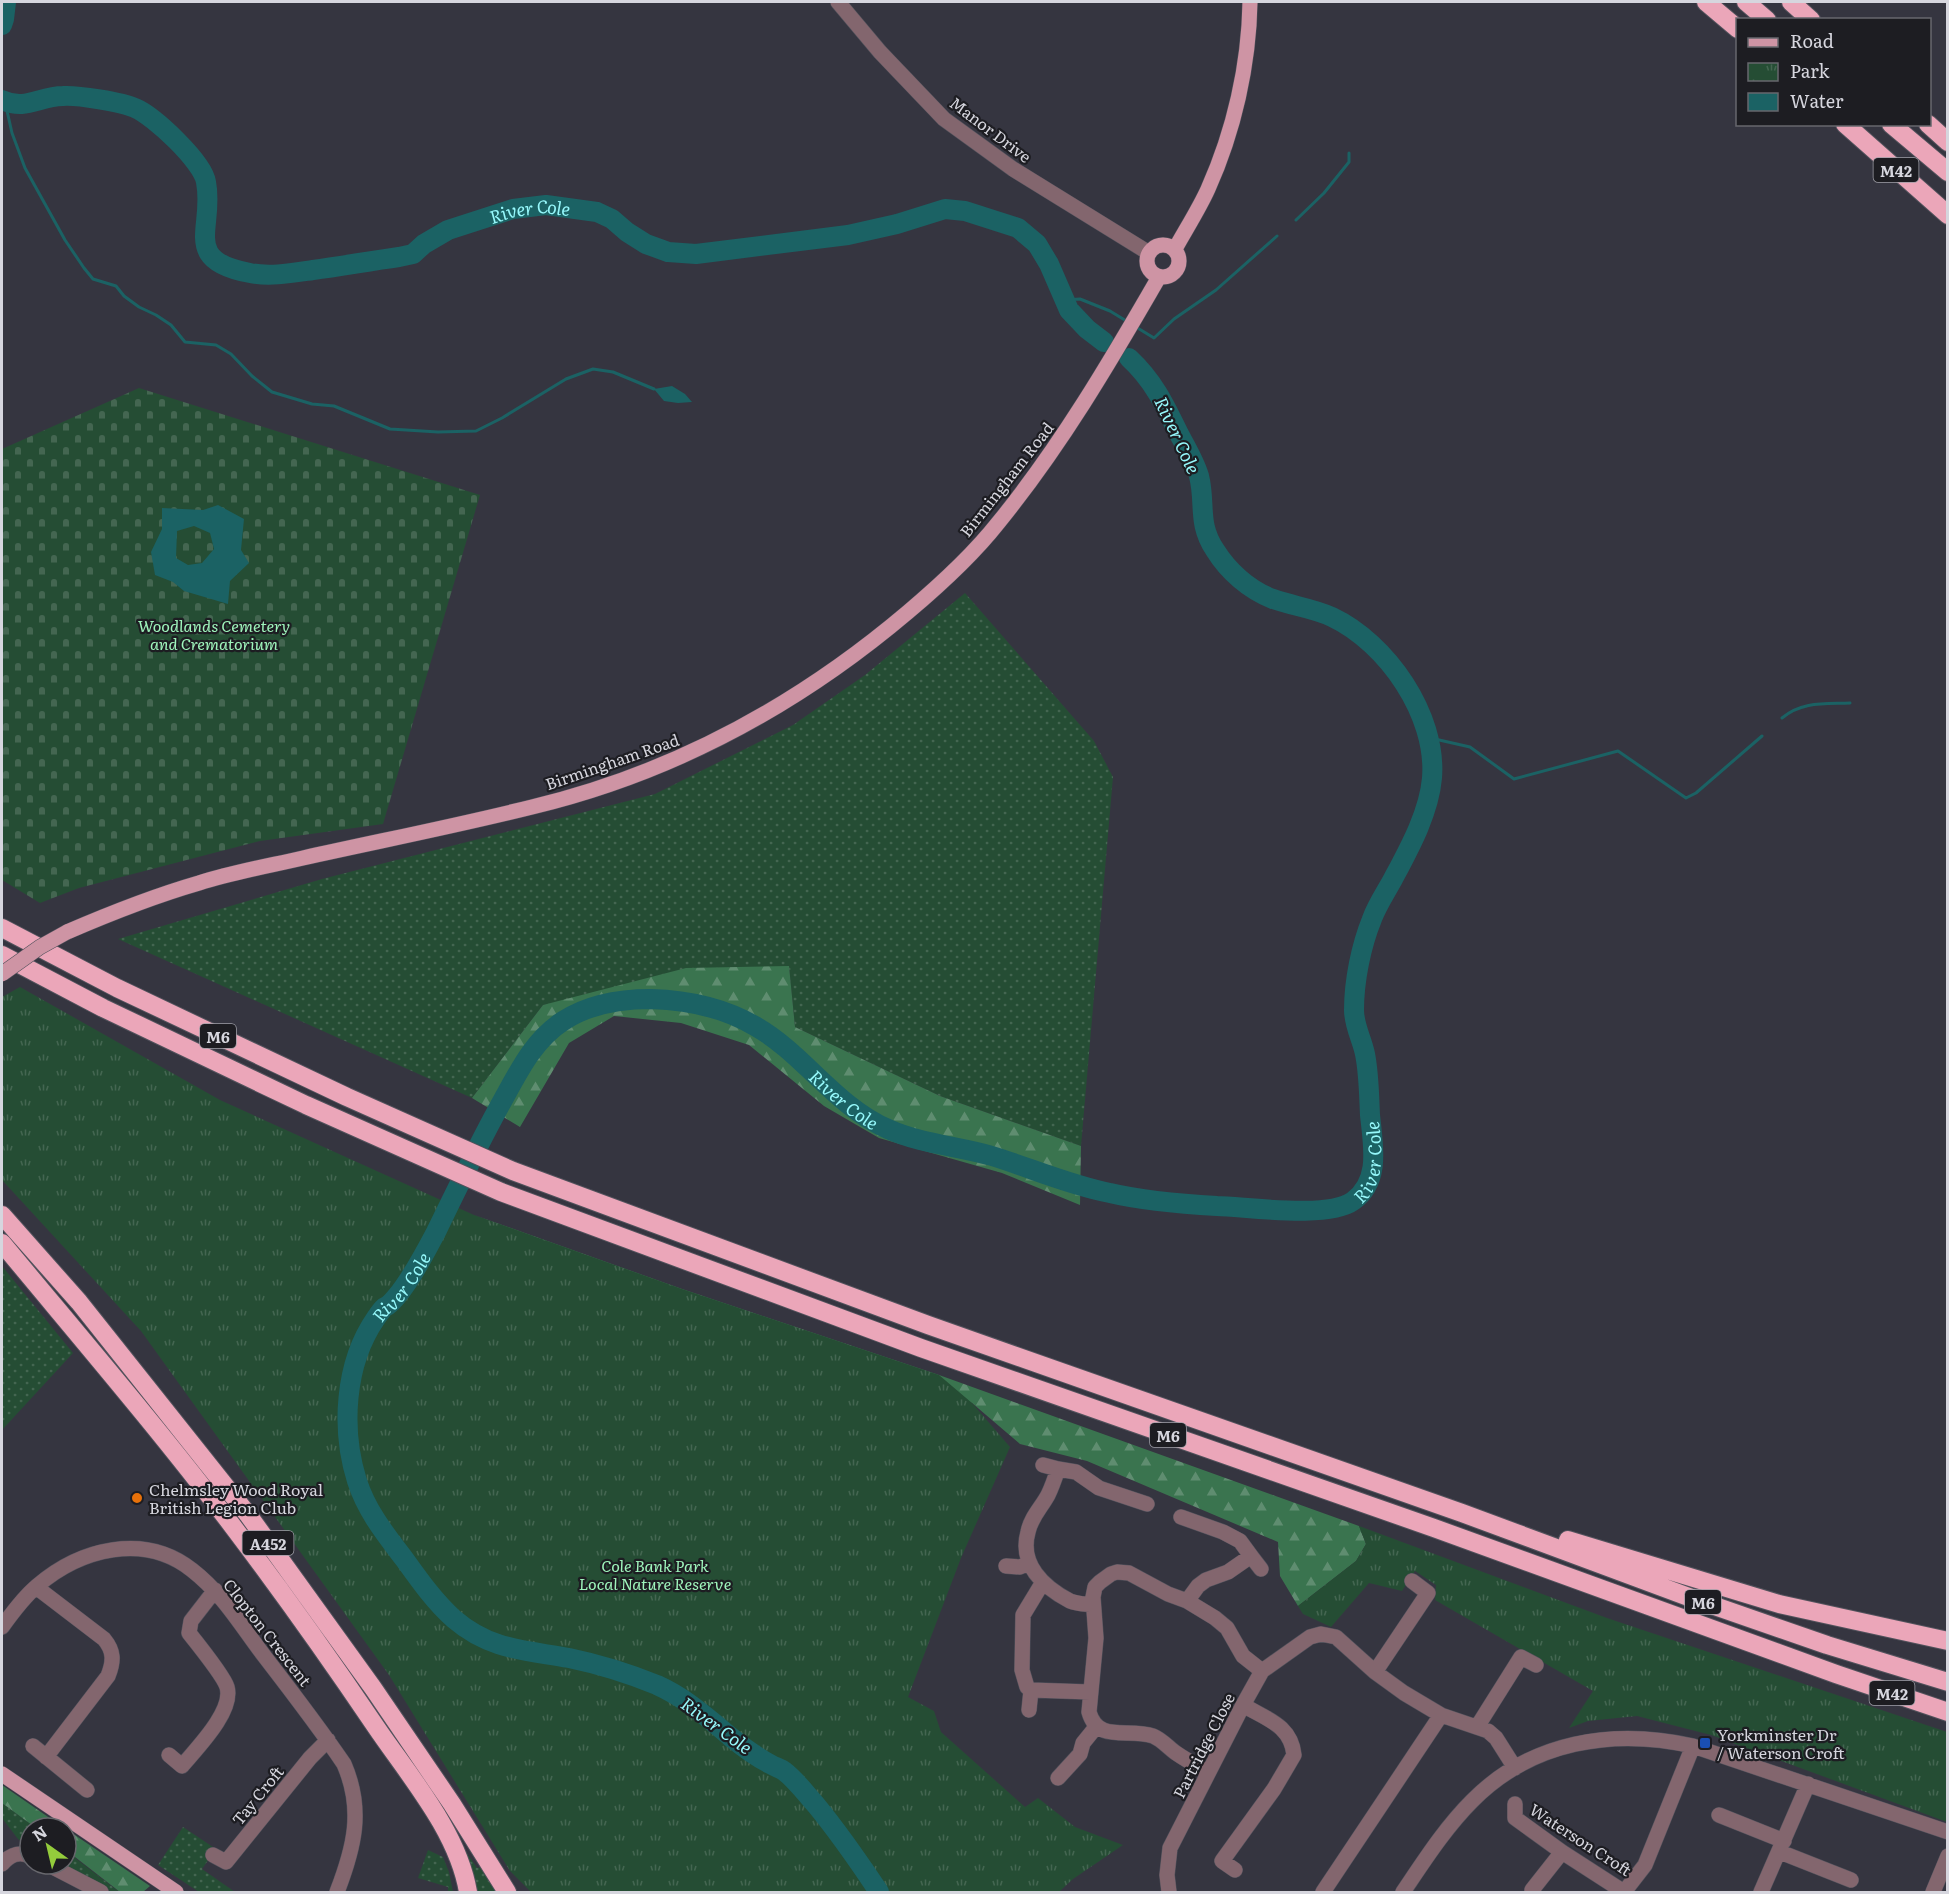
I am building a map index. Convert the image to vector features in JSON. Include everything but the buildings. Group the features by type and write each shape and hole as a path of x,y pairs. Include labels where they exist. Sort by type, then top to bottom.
{"highway":[{"path":"1706,2 1736,28"},
{"path":"1746,2 1765,18"},
{"path":"1791,2 1809,18"},
{"name":"M42","path":"1847,126 1947,215"},
{"path":"1893,126 1947,172"},
{"path":"1930,126 1947,142"},
{"name":"M6","path":"2,928 117,988 437,1138 513,1171 928,1325 1462,1513 1816,1641 1947,1682"},
{"name":"M6","path":"2,955 103,1008 306,1105 501,1192 921,1348 1434,1528 1836,1674 1947,1705"},
{"name":"A452","path":"2,1215 79,1302 249,1516 373,1688 452,1804 507,1893"},
{"name":"A452","path":"2,1243 146,1415 231,1525 352,1692 438,1818 455,1848 464,1872 468,1893"},
{"name":"M6","path":"1462,1513 1554,1535 1779,1604 1947,1641"},
{"name":"M42","path":"1836,1674 1947,1712"}],"main road":[{"path":"1175,249 1208,189 1228,136 1244,70 1251,17 1250,2"},
{"path":"1162,244 1175,249 1179,255 1179,266 1172,275 1159,277 1148,268 1149,253 1152,248 1162,244"},
{"name":"Birmingham Road","path":"2,974 40,947 68,932 140,902 202,882 534,807 642,773 724,738 776,709 828,675 876,639 950,574 996,525 1039,470 1093,388 1159,277"},
{"path":"2,1774 176,1893"}],"street":[{"name":"Manor Drive","path":"838,2 880,52 944,119 1013,169 1149,253"},
{"path":"1043,1465 1076,1472 1100,1488 1147,1504"},
{"path":"1058,1469 1049,1493 1032,1519 1027,1534 1026,1552 1029,1563 1043,1582 1072,1602 1093,1605"},
{"path":"1181,1517 1223,1532 1239,1541 1261,1569"},
{"name":"Clopton Crescent","path":"2,1627 36,1587 78,1558 134,1548 167,1556 190,1568 227,1604 344,1764 356,1809 352,1847 337,1893"},
{"path":"1187,1601 1198,1586 1206,1580 1228,1572 1251,1556"},
{"path":"1006,1566 1020,1567 1029,1563"},
{"path":"1208,1772 1153,1736 1107,1731 1096,1727 1091,1720 1090,1692 1096,1638 1093,1605 1095,1587 1106,1577 1117,1572 1129,1573 1168,1594 1187,1601 1227,1628 1243,1656 1262,1671"},
{"path":"1412,1581 1428,1593 1375,1672 1441,1715 1488,1731 1496,1738 1515,1768"},
{"path":"1043,1582 1023,1615 1022,1670 1027,1687 1031,1690 1090,1692"},
{"path":"36,1587 104,1639 111,1647 112,1655 108,1676 46,1757"},
{"path":"168,1755 182,1766 222,1715 227,1703 227,1686 189,1633 191,1621 215,1590"},
{"name":"Partridge Close","path":"1168,1892 1170,1848 1262,1671 1310,1637 1321,1634 1336,1637 1375,1672"},
{"path":"1477,1727 1521,1657 1536,1665"},
{"path":"1029,1710 1031,1690"},
{"path":"1235,1870 1221,1862 1274,1789 1294,1755 1291,1739 1286,1731 1243,1705"},
{"path":"1323,1893 1441,1715"},
{"path":"1058,1779 1080,1754 1083,1743 1096,1727"},
{"path":"1403,1893 1451,1824 1495,1781 1537,1756 1559,1748 1610,1738 1655,1738 1693,1746 1947,1832"},
{"name":"Tay Croft","path":"213,1855 226,1862 327,1740"},
{"path":"33,1746 87,1790"},
{"name":"Waterson Croft","path":"1515,1804 1515,1818 1562,1852 1625,1892 1645,1865 1693,1746"},
{"path":"1761,1893 1808,1784"},
{"path":"1719,1815 1851,1880"},
{"path":"1532,1890 1562,1852"},
{"path":"2,1864 9,1856 18,1854"},
{"path":"1933,1893 1947,1856"},
{"path":"69,1876 101,1893"}],"green space":[{"name":"Woodlands Cemetery and Crematorium","path":"139,388 480,495 383,824 260,841 79,888 40,903 2,880 2,449"},
{"path":"965,593 1094,741 1113,777 1081,1146 940,1096 795,1027 789,967 543,1005 472,1098 118,939 322,879 655,794 793,725 865,675"},
{"path":"789,966 795,1027 940,1096 1081,1146 1080,1205 1002,1173 879,1138 824,1106 749,1045 681,1023 614,1016 569,1043 520,1127 472,1098 543,1005 686,968"},
{"name":"Cole Bank Park Local Nature Reserve","path":"20,987 220,1100 474,1215 682,1289 939,1375 972,1403 1010,1447 961,1558 908,1697 934,1711 941,1732 1025,1807 1038,1798 1075,1827 1123,1845 1073,1879 1059,1892 531,1892 510,1871 389,1675 141,1331 2,1180 2,997"},
{"path":"474,1215 682,1289 939,1375 1359,1526 1366,1544 1356,1561 1298,1606 1280,1576 1278,1542 1087,1461 1020,1444 972,1403"},
{"path":"2,1266 73,1353 2,1430"},
{"path":"1359,1526 1607,1618 1947,1732 1947,1822 1711,1735 1637,1716 1588,1721 1569,1728 1593,1691 1435,1600 1436,1585 1415,1571 1402,1591 1369,1583 1331,1627 1303,1614 1298,1606 1356,1561 1366,1544"},
{"path":"2,1785 47,1816 20,1816 2,1803"},
{"path":"2,1803 20,1816 18,1839 2,1818"},
{"path":"183,1827 216,1849 202,1869 235,1892 199,1892 158,1865"},
{"path":"78,1837 150,1886 143,1892 120,1892 78,1859"},
{"path":"463,1847 477,1868 481,1867 498,1892 476,1892"},
{"path":"428,1850 443,1857 453,1892 448,1892 448,1887 418,1878"},
{"path":"78,1860 120,1892 112,1892 78,1873"}],"water":[{"path":"672,386 685,394 692,402 664,401 654,389"},
{"path":"218,505 244,519 241,550 249,563 230,581 228,604 184,591 173,582 155,575 151,552 162,529 162,508 203,510","holes":["194,526 210,533 214,549 202,563 188,565 176,558 177,531"]}],"waterway":[{"name":"River Cole","path":"2,25 6,2"},
{"name":"River Cole","path":"2,100 26,104 54,97 99,99 135,108 154,120 176,140 203,173 208,199 205,240 208,251 215,260 228,267 250,273 265,275 289,273 413,254 424,244 448,230 513,209 546,205 597,212 612,219 646,244 668,252 696,254 848,235 897,224 945,209 965,211 1018,228 1037,244 1049,264 1069,310 1087,329 1104,342"},
{"path":"5,102 12,133 25,168 65,240 93,279 116,286 124,296 139,307 171,325 185,342 216,345 231,354 252,376 272,392 312,404 334,406 390,429 438,432 476,431 566,379 593,369 613,372 654,389"},
{"path":"1296,220 1324,193 1349,162 1349,153"},
{"path":"1136,327 1154,338 1174,319 1216,290 1277,236"},
{"path":"1064,300 1080,299 1110,311 1128,322"},
{"name":"River Cole","path":"879,1892 833,1826 793,1779 746,1749 678,1696 657,1685 602,1666 495,1643 467,1629 454,1619 428,1591 384,1532 361,1492 349,1440 348,1398 357,1356 365,1336 380,1312 397,1296 418,1264 491,1122 526,1060 542,1038 563,1021 584,1010 617,1001 651,999 678,1001 731,1014 772,1037 852,1107 888,1129 913,1138 992,1156 1095,1190 1163,1202 1288,1211 1326,1210 1353,1201 1362,1193 1371,1173 1373,1150 1366,1062 1354,1016 1357,976 1361,952 1374,914 1412,843 1427,804 1432,778 1431,754 1426,730 1417,706 1404,684 1372,644 1332,617 1264,595 1240,579 1226,565 1209,540 1206,531 1201,486 1193,460 1158,393 1129,358"},
{"path":"1782,718 1806,706 1850,703"},
{"path":"1426,737 1470,747 1514,779 1618,751 1686,798 1696,793 1762,736"}],"place":[{"name":"Chelmsley Wood Royal British Legion Club","path":"137,1498"},
{"name":"Yorkminster Dr / Waterson Croft","path":"1705,1743"}]}
